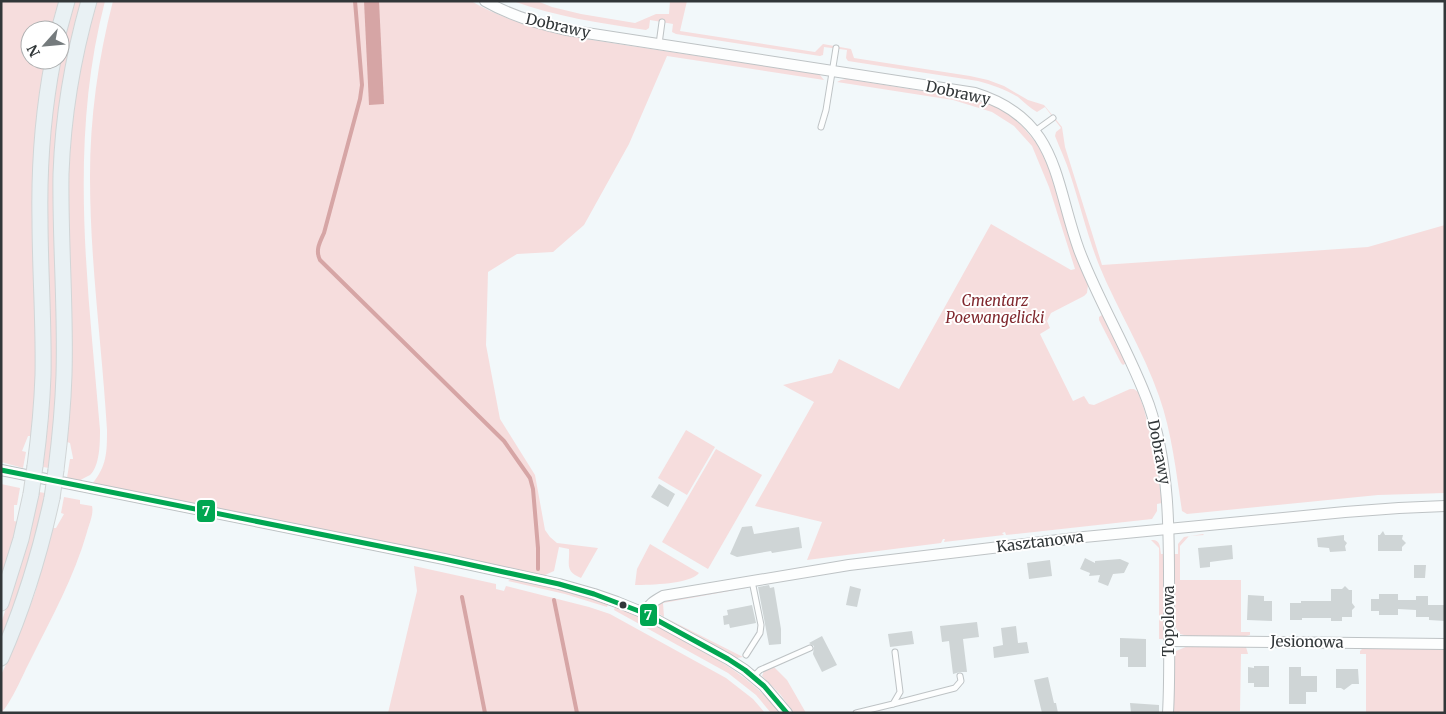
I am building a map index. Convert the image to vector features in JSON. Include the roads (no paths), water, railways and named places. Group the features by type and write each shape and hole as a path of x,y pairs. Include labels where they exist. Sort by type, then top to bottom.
{"main road":[{"path":"62,20 67,1"},
{"path":"1,658 28,591 41,545 52,498 62,426 64,374 61,172 64,124 71,76 88,1"},
{"path":"1,603 21,539 31,494 41,424 43,373 40,170 44,122 52,70"}],"street":[{"name":"Dobrawy","path":"485,1 519,17 542,25 589,34 975,93 1008,107 1035,131 1049,154 1079,250 1139,379 1158,440 1164,472 1169,529"},
{"path":"1,470 559,584 610,599 644,613 740,666 770,692 786,713"},
{"name":"Kasztanowa","path":"644,613 653,601 663,596 859,564 1084,537 1392,508 1445,506"},
{"name":"Topolowa","path":"1168,713 1169,529"},
{"name":"Jesionowa","path":"1169,641 1445,644"}],"lane":[{"path":"658,44 662,22"},
{"path":"821,127 826,110 836,48"},
{"path":"1035,131 1053,118"},
{"path":"746,656 760,633 761,624 752,581"},
{"path":"753,677 760,670 810,648"},
{"path":"893,704 900,692 895,652"},
{"path":"856,713 954,688 961,681 960,676"}],"waterway":[{"path":"355,1 362,85 360,99 319,246 320,260 504,441 530,478 533,489 538,569"},
{"path":"462,597 485,713"},
{"path":"554,600 577,713"}],"park label":[{"name":"Cmentarz Poewangelicki","path":"995,310"}]}
